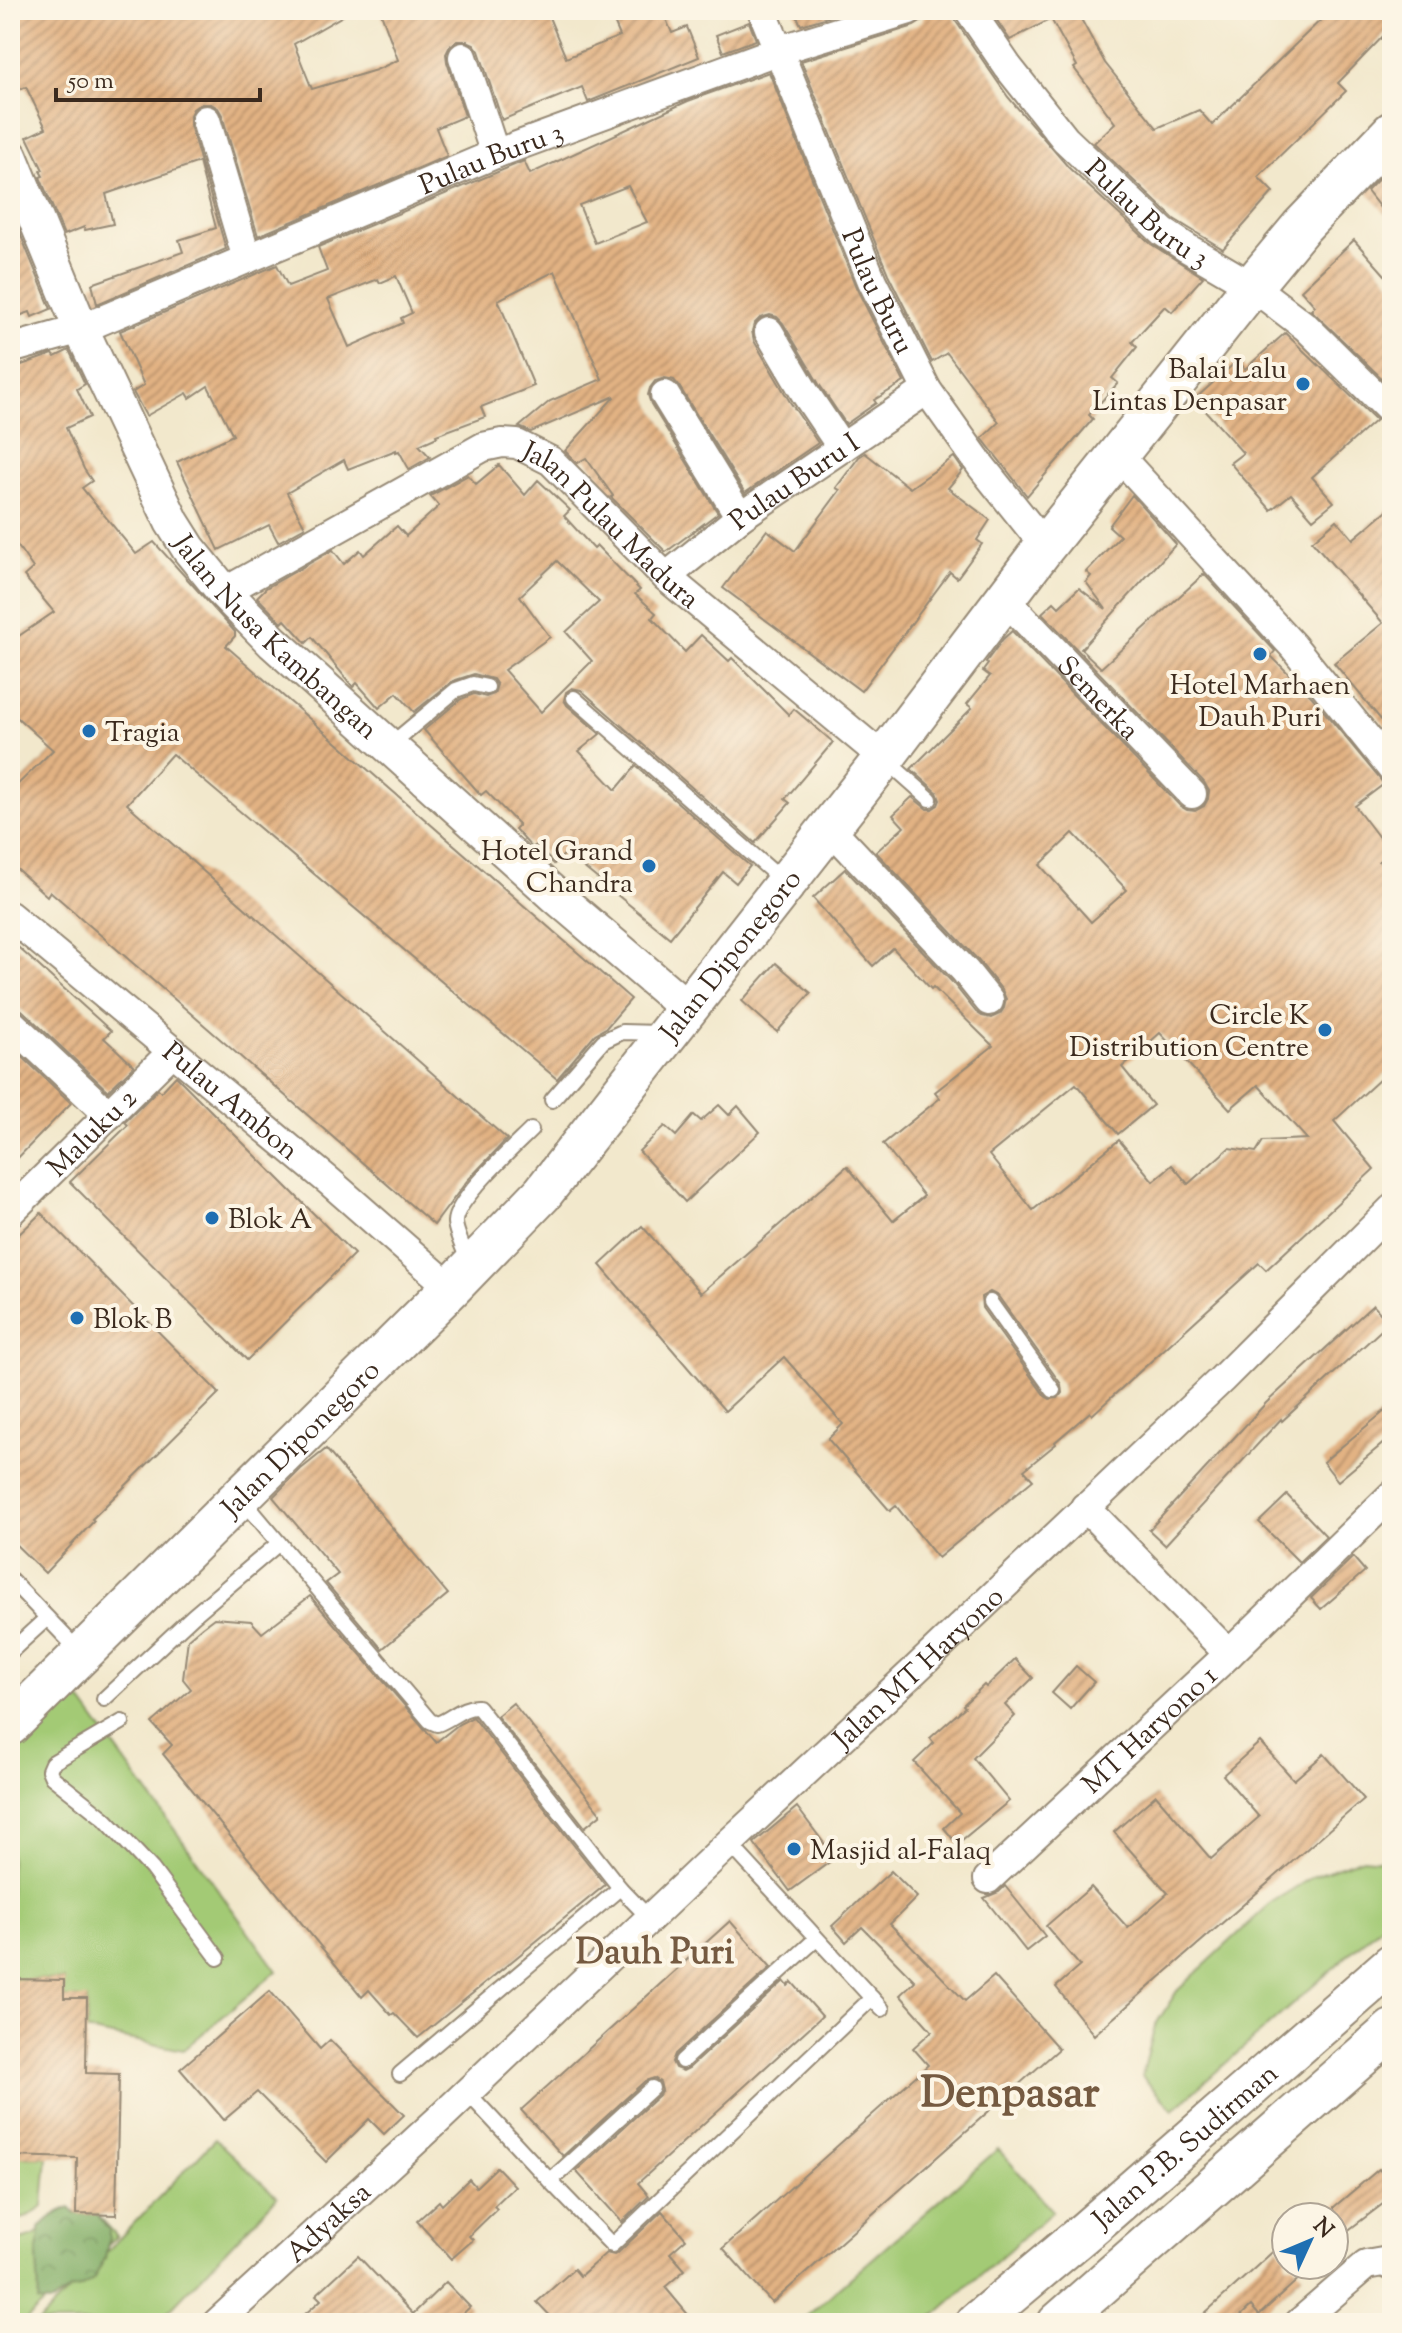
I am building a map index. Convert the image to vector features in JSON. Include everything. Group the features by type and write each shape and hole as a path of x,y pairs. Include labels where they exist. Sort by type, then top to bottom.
{"main road":[{"name":"Jalan Diponegoro","path":"10,1725 542,1194 884,758 1045,546 1252,286 1301,227 1392,132"},
{"name":"Jalan P.B. Sudirman","path":"976,2323 1392,1964"},
{"name":"Jalan P.B. Sudirman","path":"1058,2323 1392,2030"}],"street":[{"name":"Pulau Buru","path":"762,10 872,281 927,390 981,466 1045,546"},
{"name":"Pulau Buru 3","path":"10,349 81,329 495,154 779,50 909,10"},
{"name":"Pulau Buru 3","path":"969,10 1008,67 1065,139 1163,232 1252,286 1306,327 1392,412"},
{"path":"463,57 495,154"},
{"path":"206,120 247,259"},
{"name":"Jalan Nusa Kambangan","path":"10,156 81,329 172,522 189,549 224,592 273,642 557,897 679,1021"},
{"path":"769,332 842,448"},
{"name":"Pulau Buru I","path":"666,577 740,517 927,390"},
{"path":"665,395 740,517"},
{"name":"Jalan Pulau Madura","path":"224,592 483,447 517,444 551,461 666,577 884,758"},
{"path":"1118,455 1293,646 1392,769"},
{"name":"Semerka","path":"1005,599 1192,794"},
{"path":"829,827 965,971 989,1001"},
{"name":"Pulau Ambon","path":"10,916 361,1209 461,1278"},
{"path":"10,1022 109,1115"},
{"name":"Maluku 2","path":"10,1212 173,1051"},
{"name":"Jalan MT Haryono","path":"438,2120 1222,1379 1392,1209"},
{"path":"1229,1654 1392,1495"},
{"name":"MT Haryono 1","path":"988,1879 1229,1654 1085,1507"},
{"name":"Adyaksa","path":"217,2323 438,2120"},
{"path":"1299,2323 1366,2265 1383,2262 1392,2266"}],"lane":[{"path":"389,747 456,690 473,684 487,687"},
{"path":"574,698 784,882"},
{"path":"884,758 930,799"},
{"path":"552,1100 603,1041 622,1032 679,1021"},
{"path":"461,1278 455,1222 460,1206 531,1130"},
{"path":"990,1302 1053,1390"},
{"path":"241,1497 430,1721 437,1724 469,1706 478,1707 620,1888 650,1919"},
{"path":"104,1699 193,1616 279,1543"},
{"path":"10,1579 82,1654"},
{"path":"10,1652 47,1618"},
{"path":"122,1722 52,1763 49,1770 52,1777 105,1819 152,1869 218,1958"},
{"path":"467,2092 612,2245 877,2003 729,1843"},
{"path":"400,2074 620,1888"},
{"path":"682,2061 816,1939"},
{"path":"550,2181 652,2088"}],"green space":[{"path":"74,1691 277,1971 183,2050 87,2031 87,1999 64,1998 64,1980 10,1979 10,1754"},
{"path":"1363,1858 1392,1861 1392,1916 1173,2110 1142,2076 1155,2026 1177,1991 1272,1902 1314,1876"},
{"path":"215,2139 277,2197 157,2323 38,2323"},
{"path":"998,2149 1053,2211 926,2323 799,2323"},
{"path":"10,2156 47,2157 43,2206 25,2218 10,2221"},
{"path":"70,2208 76,2214 97,2214 109,2229 105,2258 93,2280 70,2290 52,2303 38,2302 40,2228 53,2216"},
{"path":"67,2211 97,2214 117,2236 23,2323 10,2323 10,2243 34,2236"}],"building":[{"path":"10,10 353,10 294,44 312,89 376,70 398,60 380,10 546,10 566,58 620,36 609,10 662,10 672,33 687,27 699,57 588,102 582,87 502,120 479,51 474,44 457,41 446,54 465,116 436,128 447,156 258,236 222,115 211,104 200,104 190,115 190,125 226,249 97,304 92,284 183,252 179,240 216,228 199,162 106,194 113,224 85,230 84,227 64,235 40,177 43,170 27,137 46,128 26,87 15,91 10,77"},
{"path":"794,10 851,10 801,25"},
{"path":"926,10 952,10 955,20 1008,97 1069,168 1151,244 1203,277 1172,312 1165,306 1132,342 1137,347 1112,378 1118,383 1089,415 1093,419 1027,496 982,438 999,422 947,353 932,362 888,274 801,61 914,26 922,21"},
{"path":"990,10 1076,10 1105,63 1157,128 1199,110 1212,125 1331,10 1392,10 1392,27 1338,83 1346,91 1258,177 1273,192 1223,249 1174,219 1094,143 1115,123 1074,68 1077,66 1051,19 1010,40"},
{"path":"749,22 756,40 723,52 716,35"},
{"path":"769,72 856,287 904,382 874,400 876,403 846,424 783,323 770,315 760,318 752,331 754,341 818,443 745,493 679,386 674,380 665,378 655,381 648,395 651,404 718,513 666,552 611,497 586,458 577,463 565,451 615,396 531,432 519,427 550,401 602,379 555,271 498,300 534,386 481,407 485,417 436,435 419,445 430,457 409,469 396,450 348,469 344,460 287,493 305,527 278,542 269,525 219,550 177,462 233,435 208,386 190,398 187,393 146,416 133,392 144,385 120,331 277,265 288,286 327,271 318,247 524,161 530,174 688,101","holes":["628,186 647,222 595,243 579,205","396,276 412,313 401,318 403,323 349,347 328,299 378,279 380,283"]},
{"path":"1392,165 1392,223 1367,191"},
{"path":"10,209 51,309 32,317 30,312 10,319"},
{"path":"1354,240 1392,283 1392,388 1311,310 1315,306 1301,290"},
{"path":"1285,333 1376,420 1312,477 1334,502 1313,519 1291,494 1271,510 1230,463 1243,453 1195,399 1238,360 1245,369"},
{"path":"69,350 85,384 77,389 90,417 66,428 92,481 82,488 136,554 154,542 235,632 226,646 631,999 606,1028 595,1034 557,1079 172,754 127,804 507,1139 467,1181 434,1225 50,891 47,896 10,863 10,792 53,750 10,711 10,642 54,612 24,576 33,568 10,535 10,369"},
{"path":"865,453 910,488 954,457 963,470 948,488 990,520 977,540 982,544 957,578 950,572 861,691 723,588 767,530 795,551 840,490 836,488"},
{"path":"499,465 525,495 538,480 570,510 564,516 594,549 597,546 640,590 635,594 656,613 652,618 685,652 701,635 729,661 732,658 789,715 794,709 833,742 785,799 790,803 755,843 581,690 572,688 566,692 564,700 567,705 600,734 579,751 616,790 636,766 750,866 736,883 723,872 670,938 566,853 554,864 536,845 532,848 515,829 519,825 486,791 481,795 424,730 461,699 474,694 486,697 494,694 497,685 493,679 474,674 453,681 414,712 397,693 379,708 357,683 353,687 312,637 306,643 257,597 266,588 333,550 344,564 360,550 364,555 397,526 406,536 439,506 430,496 468,475 476,484","holes":["557,561 599,602 566,632 592,661 541,712 504,670 550,637 520,596"]},
{"path":"1132,495 1176,544 1081,649 1101,668 1204,574 1275,651 1271,656 1312,697 1384,784 1355,806 1390,852 1379,861 1392,876 1392,1068 1334,1121 1374,1169 1266,1270 1259,1263 1092,1415 1090,1412 1055,1442 1024,1470 1033,1480 938,1558 896,1506 890,1511 828,1439 843,1424 784,1357 725,1411 600,1265 642,1226 701,1293 847,1166 893,1221 924,1196 883,1144 940,1098 935,1092 993,1046 933,987 931,989 893,948 873,966 813,898 845,869 952,982 976,1012 991,1018 1000,1014 1006,999 1002,990 977,959 876,852 904,827 893,815 912,797 927,809 938,805 937,792 911,769 972,708 967,704 990,676 983,671 988,664 986,662 1012,631 1180,806 1195,811 1204,806 1209,791 1204,782 1042,613 1054,602 1059,607 1079,588 1106,609 1086,582 1091,576 1086,572 1120,536 1109,526","holes":["1073,833 1127,890 1091,922 1040,865","1160,1033 1230,1109 1258,1085 1307,1139 1263,1141 1256,1152 1229,1148 1188,1184 1172,1165 1153,1181 1119,1140 1033,1210 989,1155 1076,1084 1118,1134 1153,1105 1122,1067","990,1292 998,1296 1061,1384 1062,1393 1058,1398 1045,1396 982,1308 981,1297"]},
{"path":"1392,506 1392,733 1334,663 1383,623 1312,541 1337,520 1353,539"},
{"path":"10,940 111,1031 104,1038 134,1066 108,1091 22,1010 10,1005"},
{"path":"776,963 811,993 777,1032 742,1001"},
{"path":"10,1045 71,1103 10,1166"},
{"name":"Blok A","path":"176,1076 354,1254 247,1360 70,1182 128,1125 125,1122 158,1089 161,1092"},
{"path":"719,1105 729,1115 738,1106 760,1132 685,1202 639,1151 665,1126 676,1136 694,1115 701,1121"},
{"name":"Blok B","path":"41,1213 219,1393 92,1519 94,1521 45,1573 10,1539 10,1243"},
{"path":"1373,1305 1389,1323 1281,1419 1165,1545 1149,1530 1266,1403"},
{"path":"1392,1405 1392,1436 1338,1481 1323,1462"},
{"path":"326,1449 448,1594 382,1649 326,1583 338,1574 273,1497"},
{"path":"1287,1495 1326,1536 1299,1562 1259,1522"},
{"path":"1353,1557 1365,1571 1321,1609 1311,1598"},
{"path":"310,1596 436,1742 473,1717 605,1885 418,2038 394,2013 391,2015 369,1990 362,1997 163,1754 172,1745 152,1723 191,1689 183,1679 188,1639 202,1627 214,1618 251,1621 262,1633"},
{"path":"1015,1659 1033,1678 1005,1705 1015,1716 973,1758 1009,1801 957,1844 944,1828 960,1813 914,1762 934,1743 930,1738"},
{"path":"1076,1666 1094,1682 1070,1709 1052,1693"},
{"path":"513,1703 601,1814 585,1827 497,1716"},
{"path":"1260,1742 1294,1780 1324,1754 1364,1799 1094,2035 1056,1987 1080,1966 1046,1926 1091,1887 1128,1928 1168,1893 1114,1832 1156,1795 1211,1859 1259,1817 1223,1775"},
{"name":"Masjid al-Falaq","path":"797,1807 835,1858 790,1891 754,1843"},
{"path":"891,1871 917,1897 890,1924 965,2001 994,1976 1059,2049 772,2303 723,2248 928,2065 913,2048 932,2031 900,1995 915,1981 862,1927 846,1942 832,1926"},
{"path":"1005,1886 1045,1936 1026,1951 984,1898"},
{"path":"730,1921 771,1967 675,2054 672,2062 675,2068 683,2071 689,2068 784,1981 788,1986 792,1982 822,2016 638,2183 649,2196 622,2222 576,2171 659,2095 662,2090 660,2082 654,2078 645,2081 563,2156 521,2110"},
{"path":"10,1979 64,1980 64,1998 87,1998 86,2073 119,2074 116,2215 76,2214 77,2158 10,2156"},
{"path":"270,1991 320,2049 330,2040 404,2115 384,2134 369,2119 326,2162 257,2092 224,2120 180,2069"},
{"path":"497,2167 515,2186 469,2236 473,2240 451,2259 417,2221 439,2201 442,2205 469,2179 476,2187"},
{"path":"1379,2169 1392,2185 1392,2197 1350,2229 1350,2201 1341,2201"},
{"path":"662,2211 686,2239 670,2253 685,2270 665,2287 695,2323 557,2323 537,2302 574,2269 580,2276 606,2253 618,2253"},
{"path":"1270,2254 1270,2281 1296,2281 1259,2315 1251,2306 1233,2323 1194,2323"},
{"path":"358,2256 413,2314 446,2282 470,2307 453,2323 295,2323 321,2300 316,2295"}],"place":[{"name":"Balai Lalu Lintas Denpasar","path":"1303,384"},
{"name":"Hotel Marhaen Dauh Puri","path":"1260,654"},
{"name":"Tragia","path":"89,731"},
{"name":"Hotel Grand Chandra","path":"649,866"},
{"name":"Circle K Distribution Centre","path":"1325,1030"},
{"name":"Blok A","path":"212,1218"},
{"name":"Blok B","path":"77,1318"},
{"name":"Masjid al-Falaq","path":"794,1849"}],"district":[{"name":"Dauh Puri","path":"655,1950"},
{"name":"Denpasar","path":"1010,2091"}]}
